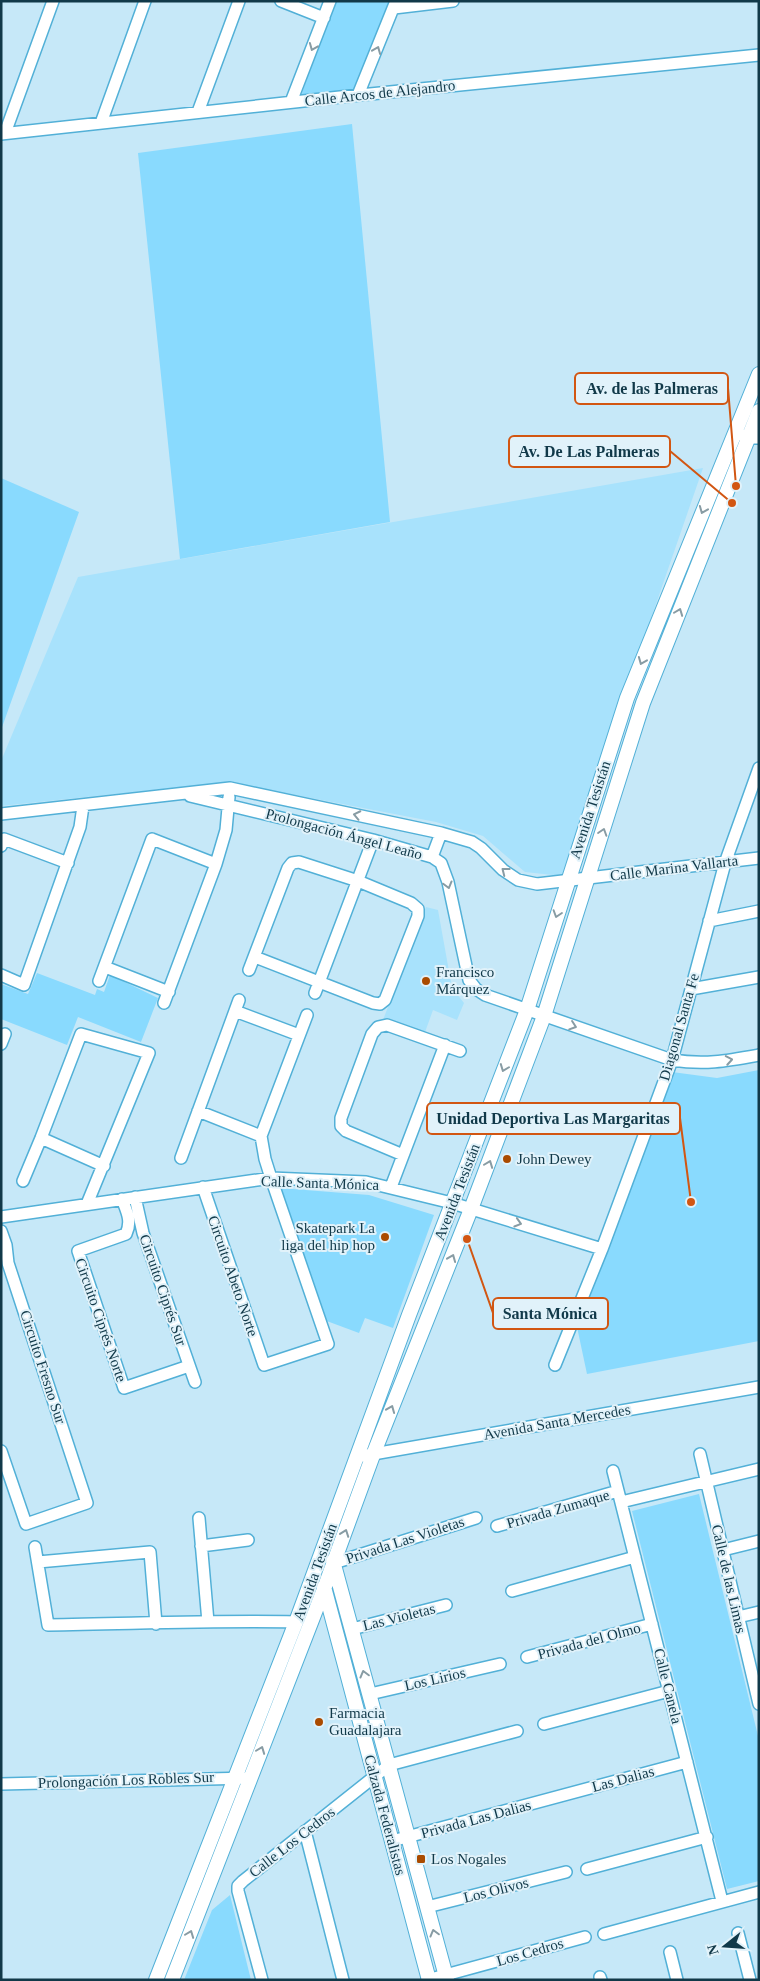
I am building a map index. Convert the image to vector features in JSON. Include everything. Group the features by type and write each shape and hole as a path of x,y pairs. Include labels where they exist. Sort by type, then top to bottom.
{"street":[{"path":"3,134 52,1"},
{"path":"101,123 145,1"},
{"path":"198,112 239,1"},
{"path":"281,1 324,18"},
{"path":"291,102 330,1"},
{"path":"358,95 395,4 453,1"},
{"name":"Calle Arcos de Alejandro","path":"3,134 291,102 759,54"},
{"name":"Avenida Tesistán","path":"174,1975 334,1563 373,1454 471,1209 544,1016 644,703 754,438 753,420 759,374"},
{"name":"Avenida Tesistán","path":"156,1980 296,1622 356,1457 527,1010 627,698 735,432 753,420"},
{"path":"735,432 754,438"},
{"name":"Diagonal Santa Fe","path":"555,1365 602,1249 672,1060 725,862 759,768"},
{"path":"164,1004 216,864 226,830 230,788"},
{"name":"Prolongación Ángel Leaño","path":"1,814 230,788 441,833 472,842 481,848 503,870 518,880 537,884 588,878"},
{"name":"Prolongación Ángel Leaño","path":"180,794 229,804 373,840 432,857 441,863 448,882 469,980 476,989 485,994 672,1060 694,1064 716,1063 759,1055"},
{"path":"1,976 24,985 80,827 82,806"},
{"path":"432,857 441,833"},
{"path":"99,982 152,839 216,864"},
{"path":"1,846 4,840 68,863"},
{"path":"317,988 373,840"},
{"name":"Calle Marina Vallarta","path":"588,878 759,858"},
{"path":"249,970 288,868 292,863 299,862 358,881 411,903 418,909 418,916 385,1000 380,1004 317,988 255,958"},
{"path":"710,921 759,911"},
{"path":"105,967 168,992"},
{"path":"691,989 759,977"},
{"path":"181,1158 237,1006 299,1035"},
{"path":"270,1178 261,1136 307,1015"},
{"path":"403,1155 346,1131 341,1126 341,1118 372,1034 378,1027 387,1025 460,1050"},
{"path":"23,1181 81,1034 149,1053 87,1204"},
{"path":"391,1187 445,1045"},
{"path":"198,1112 261,1136"},
{"path":"41,1138 104,1166"},
{"name":"Calle Santa Mónica","path":"1,1217 270,1178 366,1182 452,1203 602,1249"},
{"name":"Circuito Abeto Norte","path":"203,1187 264,1365 328,1344 270,1178"},
{"name":"Circuito Ciprés Sur","path":"135,1197 143,1233 195,1382"},
{"name":"Circuito Ciprés Norte","path":"122,1199 130,1219 126,1234 78,1251 124,1388 189,1366"},
{"name":"Circuito Fresno Sur","path":"1,1231 6,1244 8,1263 87,1503 26,1524 1,1451"},
{"name":"Avenida Santa Mercedes","path":"356,1457 759,1386"},
{"name":"Calle de las Limas","path":"700,1454 738,1617 756,1683 759,1704"},
{"name":"Privada Zumaque","path":"497,1526 620,1496 706,1482 759,1469"},
{"name":"Calle Canela","path":"613,1471 722,1901"},
{"path":"199,1518 208,1622"},
{"name":"Privada Las Violetas","path":"334,1563 476,1518"},
{"name":"Calzada Federalistas","path":"327,1537 446,1978"},
{"path":"201,1546 248,1540"},
{"path":"723,1550 759,1541"},
{"path":"35,1546 48,1625 237,1621 296,1622"},
{"path":"38,1562 150,1552 156,1624"},
{"path":"512,1591 635,1557"},
{"name":"Calzada Federalistas","path":"318,1564 429,1980"},
{"name":"Las Violetas","path":"352,1629 446,1605"},
{"path":"738,1617 759,1612"},
{"name":"Privada del Olmo","path":"527,1657 652,1624"},
{"name":"Los Lirios","path":"370,1694 500,1664"},
{"path":"544,1724 669,1691"},
{"path":"388,1765 517,1731"},
{"name":"Las Dalias","path":"559,1796 688,1762"},
{"name":"Calle Los Cedros","path":"262,1980 238,1886 388,1765"},
{"name":"Prolongación Los Robles Sur","path":"1,1784 250,1778"},
{"name":"Privada Las Dalias","path":"392,1841 559,1796"},
{"path":"306,1831 343,1980"},
{"path":"586,1869 707,1837"},
{"name":"Los Olivos","path":"427,1907 566,1872"},
{"path":"604,1934 759,1892"},
{"path":"738,1933 750,1980"},
{"name":"Los Cedros","path":"429,1980 446,1978 585,1937"},
{"path":"670,1952 677,1980"},
{"path":"161,1966 174,1975"}],"shaded area":[{"path":"334,1 390,1 354,91 301,96"},
{"path":"352,124 390,522 180,559 138,153"},
{"path":"703,468 562,876 525,872 483,836 436,822 228,782 1,806 1,761 78,577"},
{"path":"1,478 79,512 1,730"},
{"path":"426,907 438,910 452,988 464,1003 457,1020 433,1010 424,1035 383,1020"},
{"path":"37,973 95,995 97,989 104,992 110,975 158,998 141,1042 78,1017 67,1045 1,1019 1,984 28,994"},
{"path":"759,1070 759,1341 587,1374 577,1327 672,1072 717,1078"},
{"path":"280,1188 369,1195 434,1215 393,1328 365,1318 359,1333 324,1320"},
{"path":"699,1494 759,1740 759,1881 727,1889 632,1511"},
{"path":"230,1895 251,1980 184,1980 212,1910"}],"place":[{"name":"Av. de las Palmeras","path":"736,486"},
{"name":"Av. De Las Palmeras","path":"732,503"},
{"name":"Francisco Márquez","path":"426,981"},
{"name":"John Dewey","path":"507,1159"},
{"name":"Unidad Deportiva Las Margaritas","path":"691,1202"},
{"name":"Skatepark La liga del hip hop","path":"385,1237"},
{"name":"Santa Mónica","path":"467,1239"},
{"name":"Farmacia Guadalajara","path":"319,1722"},
{"name":"Los Nogales","path":"421,1859"}]}
